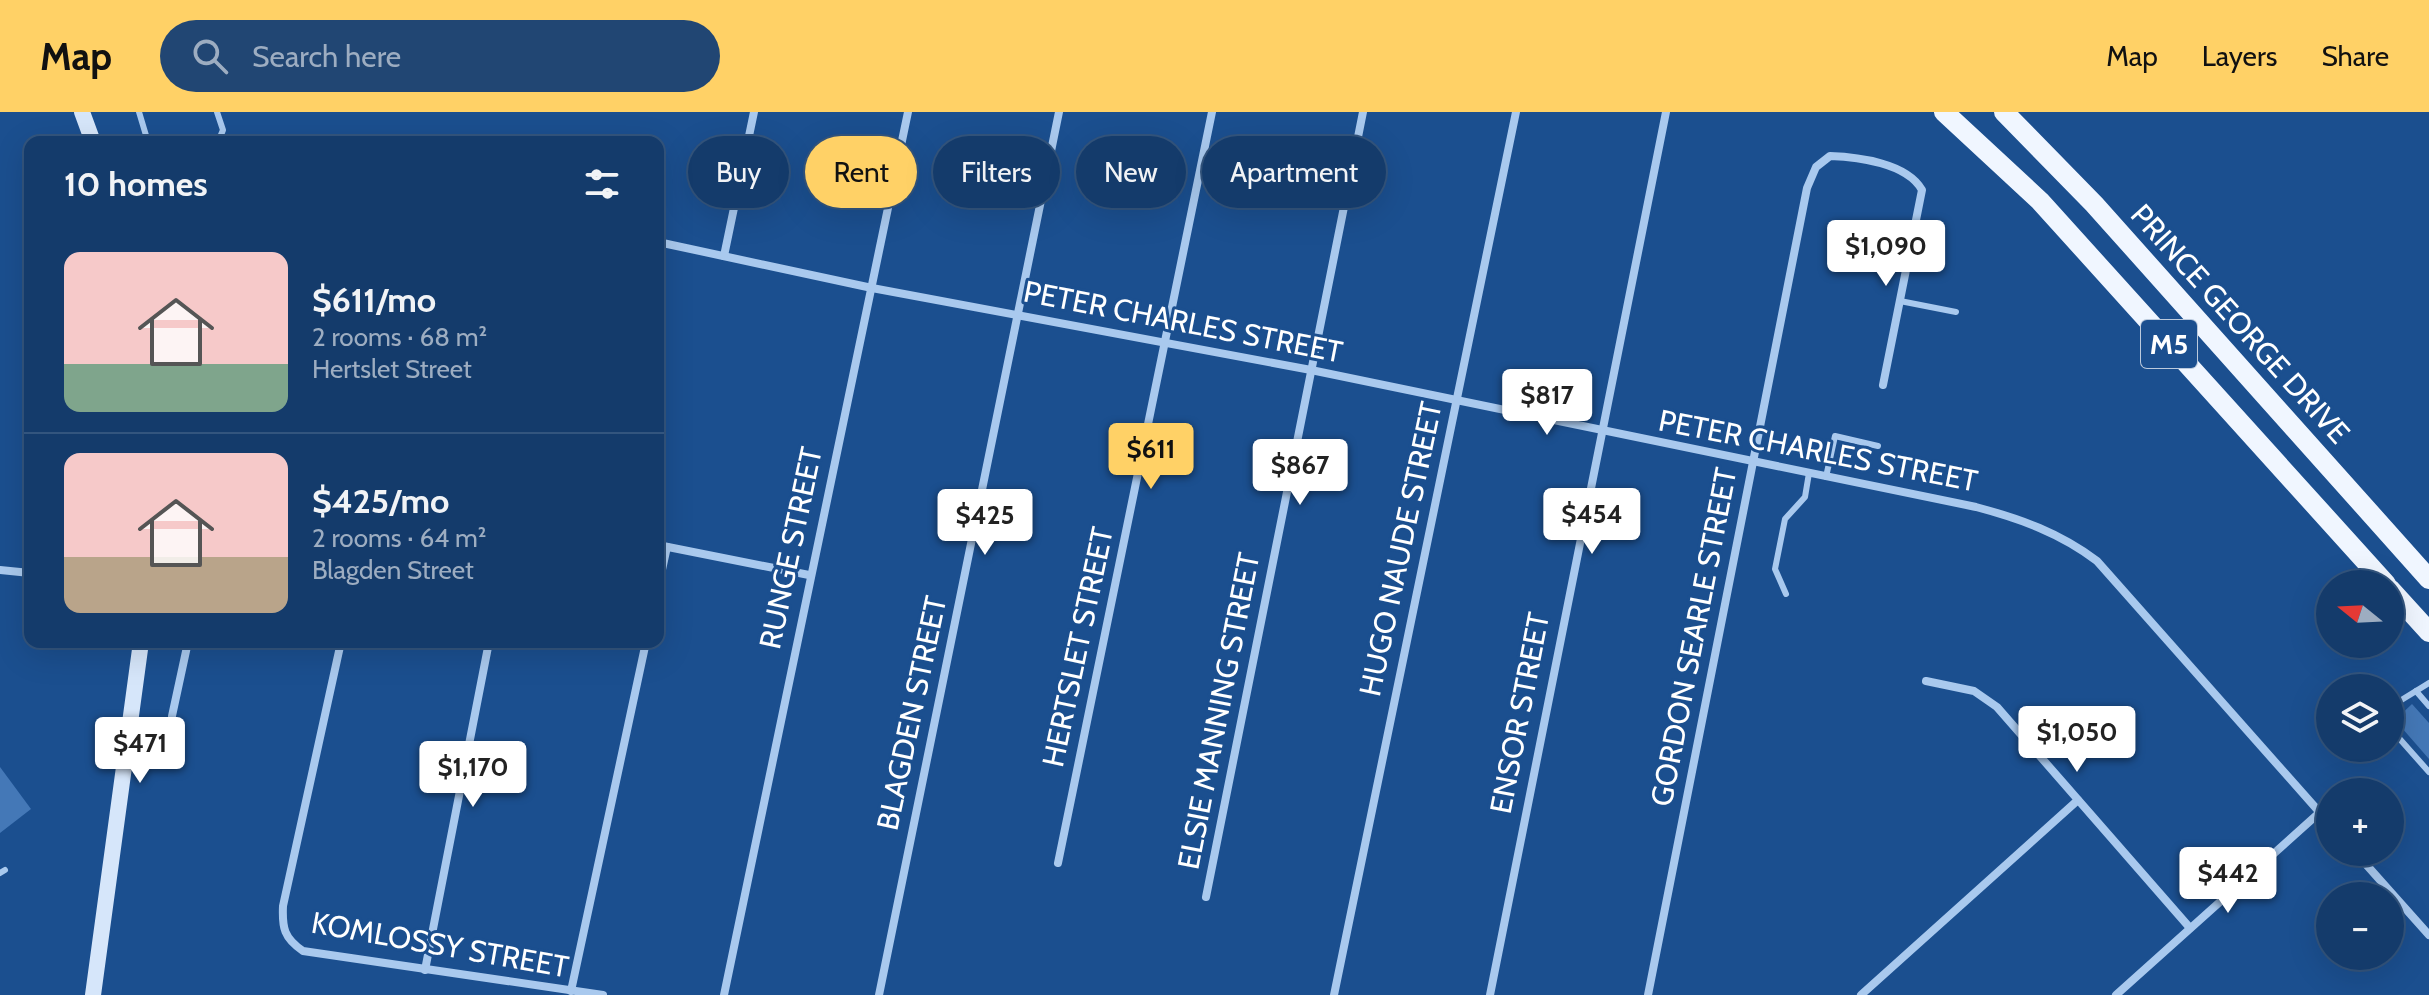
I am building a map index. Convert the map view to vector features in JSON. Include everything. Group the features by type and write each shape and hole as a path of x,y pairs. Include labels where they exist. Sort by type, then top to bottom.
{"main road":[{"path":"82,112 91,136"},
{"name":"M5","path":"1944,112 2040,201 2373,570"},
{"name":"PRINCE GEORGE DRIVE","path":"2004,112 2094,204 2429,579"},
{"path":"2404,604 2429,632"},
{"path":"93,995 140,648"}],"street":[{"path":"724,256 754,112"},
{"name":"RUNGE STREET","path":"724,995 809,575 908,112"},
{"name":"BLAGDEN STREET","path":"879,995 1059,112"},
{"name":"HERTSLET STREET","path":"1058,863 1212,112"},
{"name":"ELSIE MANNING STREET","path":"1206,897 1363,112"},
{"name":"HUGO NAUDE STREET","path":"1334,995 1516,112"},
{"name":"ENSOR STREET","path":"1490,995 1666,112"},
{"name":"GORDON SEARLE STREET","path":"1648,995 1807,188 1816,167 1830,156 1902,170 1920,186 1921,198 1900,301"},
{"name":"PETER CHARLES STREET","path":"664,243 1165,346 1311,370 1976,507 2023,520 2078,547 2097,561 2316,810"},
{"path":"1883,385 1900,301"},
{"path":"664,546 809,575"},
{"path":"0,570 24,572"},
{"path":"172,716 187,648"},
{"name":"KOMLOSSY STREET","path":"340,648 283,906 282,927 290,942 303,951 603,995"},
{"path":"425,970 488,648"},
{"path":"571,991 645,648"},
{"path":"1926,681 1974,691 1986,698 2190,928"},
{"path":"1861,995 2078,800"},
{"path":"2116,995 2316,816"},
{"path":"2367,866 2429,935"}],"lane":[{"path":"139,112 146,136"},
{"path":"217,112 223,130 220,136"},
{"path":"1900,301 1956,312"},
{"path":"1826,477 1835,436 1878,446"},
{"path":"1786,594 1775,569 1782,532 1785,519 1805,497 1809,473"},
{"path":"2404,698 2429,683"},
{"path":"2416,691 2429,706"},
{"path":"2404,744 2429,772"}],"building":[{"path":"2412,704 2429,723 2429,759 2404,730 2404,712"},
{"path":"0,767 31,809 0,833"}]}
